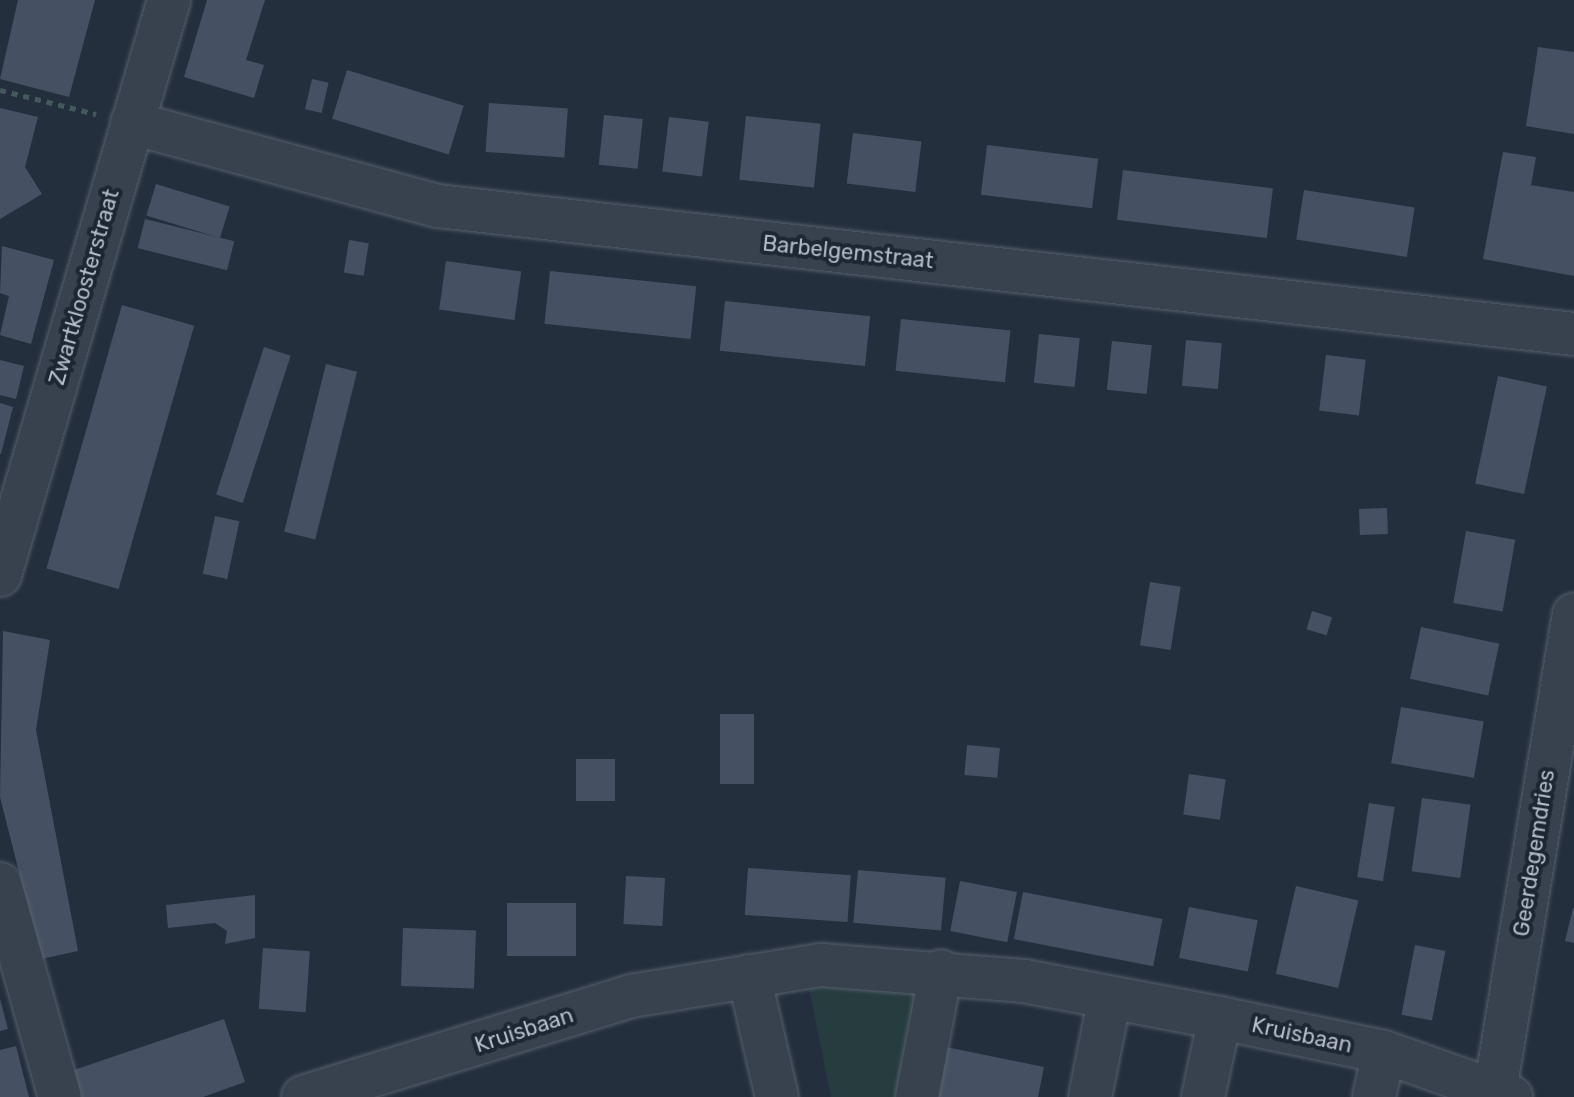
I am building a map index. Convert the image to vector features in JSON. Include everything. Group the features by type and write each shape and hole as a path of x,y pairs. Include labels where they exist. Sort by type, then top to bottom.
{"street":[{"name":"Zwartkloosterstraat","path":"0,575 169,0"},
{"name":"Barbelgemstraat","path":"132,123 438,206 1574,334"},
{"name":"Geerdegemdries","path":"1503,1094 1574,614"},
{"path":"0,884 60,1097"},
{"name":"Kruisbaan","path":"303,1097 631,996 821,965 941,971 1110,997 1384,1052 1503,1094"},
{"path":"917,1097 941,971"},
{"path":"749,976 777,1097"},
{"path":"1090,1097 1110,997"},
{"name":"Kruisbaan","path":"1203,1097 1220,1018"},
{"name":"Kruisbaan","path":"1374,1097 1384,1052"}],"path":[{"path":"0,90 132,123"}],"green space":[{"path":"808,983 921,993 902,1097 831,1097"}],"building":[{"path":"18,0 95,0 69,97 0,79"},
{"path":"207,0 265,0 246,60 264,65 254,98 184,77"},
{"path":"1538,47 1574,52 1574,134 1526,126"},
{"path":"347,70 464,106 449,154 332,119"},
{"path":"312,79 329,83 322,113 305,109"},
{"path":"489,103 568,109 564,157 486,152"},
{"path":"0,108 38,117 25,167 42,194 0,219"},
{"path":"604,115 643,119 638,169 599,165"},
{"path":"746,116 821,124 814,187 739,180"},
{"path":"669,117 709,122 702,176 662,172"},
{"path":"853,133 921,141 915,192 847,184"},
{"path":"987,145 1098,159 1092,208 981,195"},
{"path":"1503,152 1536,157 1531,185 1574,192 1574,276 1483,259"},
{"path":"1123,170 1273,188 1267,238 1117,220"},
{"path":"156,184 230,207 220,238 146,216"},
{"path":"1304,190 1415,208 1407,257 1296,239"},
{"path":"145,219 234,241 227,270 138,248"},
{"path":"349,240 369,243 364,276 344,273"},
{"path":"2,246 54,260 31,344 0,335 9,296 0,293"},
{"path":"446,261 521,272 514,320 439,310"},
{"path":"550,271 696,286 691,339 544,324"},
{"path":"725,301 870,316 865,366 720,351"},
{"path":"122,305 194,326 119,589 46,568"},
{"path":"901,319 1010,330 1005,382 896,371"},
{"path":"1039,334 1080,338 1075,387 1034,383"},
{"path":"1186,340 1222,343 1218,389 1182,386"},
{"path":"1112,341 1152,345 1147,394 1107,390"},
{"path":"264,347 291,356 243,503 216,494"},
{"path":"1326,355 1366,360 1359,415 1319,411"},
{"path":"0,360 24,366 16,399 0,395"},
{"path":"326,364 357,372 315,540 284,532"},
{"path":"1498,376 1547,386 1524,494 1475,484"},
{"path":"0,403 13,407 1,454 0,454"},
{"path":"1387,508 1388,534 1360,535 1359,509"},
{"path":"215,516 239,521 227,579 203,574"},
{"path":"1466,531 1515,540 1503,612 1453,603"},
{"path":"1150,582 1181,587 1171,650 1140,645"},
{"path":"1312,611 1332,617 1327,635 1306,629"},
{"path":"1421,627 1499,644 1488,695 1410,679"},
{"path":"3,631 50,640 36,730 78,951 41,959 0,797"},
{"path":"1401,707 1484,722 1474,778 1391,763"},
{"path":"720,714 754,714 754,784 720,784"},
{"path":"967,745 1000,748 997,778 964,775"},
{"path":"576,759 615,759 615,801 576,801"},
{"path":"1189,774 1226,779 1220,820 1183,815"},
{"path":"1422,798 1471,805 1460,878 1412,871"},
{"path":"1369,803 1395,807 1383,881 1357,877"},
{"path":"748,868 851,875 847,922 745,915"},
{"path":"858,870 946,878 941,930 853,923"},
{"path":"626,876 665,878 662,926 623,924"},
{"path":"960,881 1017,892 1007,942 950,931"},
{"path":"1296,886 1358,900 1338,988 1276,974"},
{"path":"1023,892 1162,919 1153,966 1014,939"},
{"path":"255,895 255,938 225,944 227,931 215,923 168,928 166,905"},
{"path":"507,903 576,903 576,956 507,956"},
{"path":"1189,907 1258,920 1248,971 1179,958"},
{"path":"1574,908 1574,943 1565,941"},
{"path":"403,928 476,931 474,989 401,986"},
{"path":"1415,945 1445,951 1432,1021 1401,1015"},
{"path":"263,948 310,951 306,1012 259,1009"},
{"path":"0,999 8,1029 0,1031"},
{"path":"224,1019 245,1082 203,1097 76,1097 68,1072"},
{"path":"16,1046 29,1097 0,1097 0,1050"},
{"path":"946,1047 1044,1067 1038,1097 936,1097"}]}
